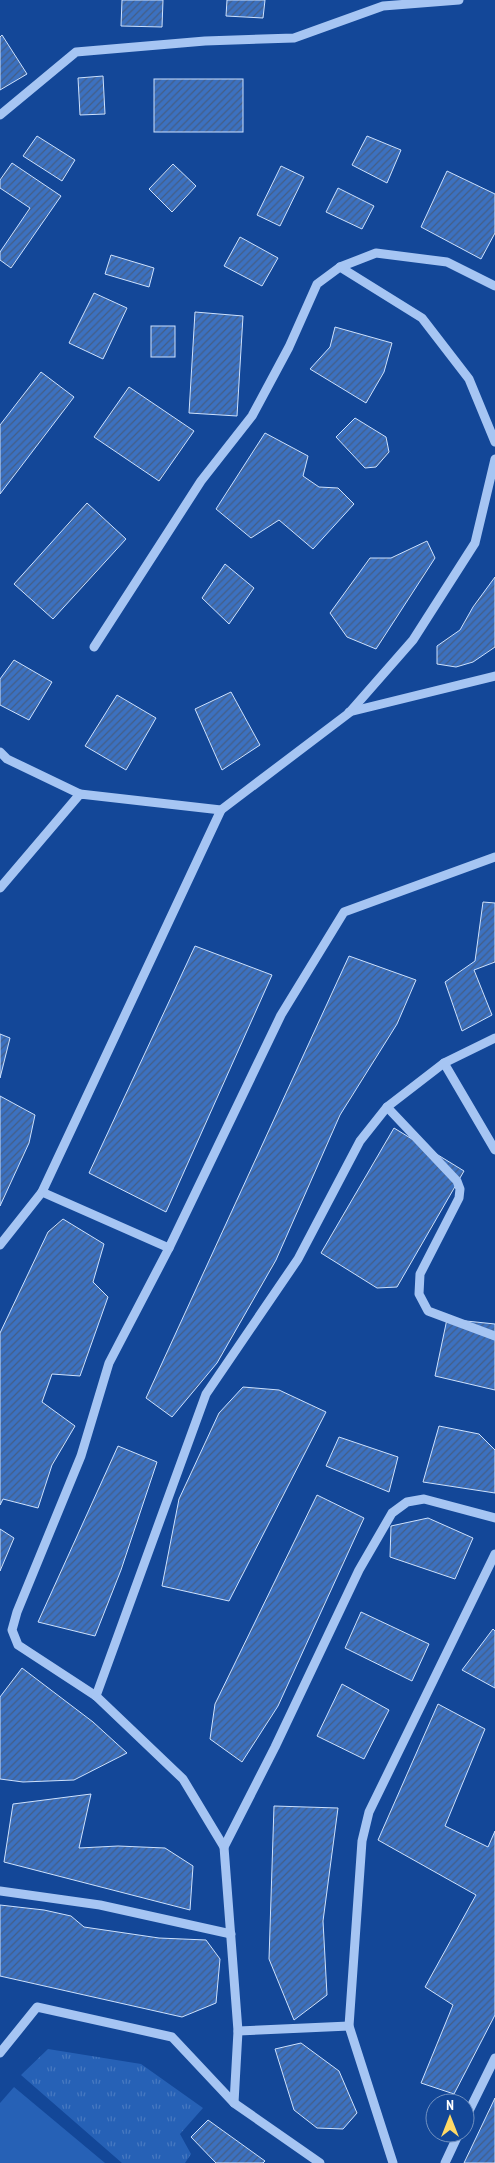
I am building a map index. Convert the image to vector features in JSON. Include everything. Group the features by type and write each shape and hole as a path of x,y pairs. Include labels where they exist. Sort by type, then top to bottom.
{"street":[{"path":"0,115 76,52 205,41 294,38 383,6 459,0"},
{"path":"94,647 201,481 252,416 290,347 317,284 340,267 376,253 447,262 495,286"},
{"path":"340,267 422,318 469,379 495,442"},
{"path":"0,1245 42,1192 221,810 349,712 413,640 475,542 495,459"},
{"path":"349,712 495,676"},
{"path":"2,759 80,794 221,810"},
{"path":"0,888 80,794"},
{"path":"234,2103 238,2031 224,1847 183,1779 96,1696 18,1645 12,1630 17,1612 81,1456 109,1363 169,1248 281,1015 344,912 495,857"},
{"path":"96,1696 206,1394 298,1258 360,1141 387,1106 444,1063 495,1038"},
{"path":"444,1063 495,1150"},
{"path":"387,1106 457,1181 460,1189 458,1198 420,1274 419,1294 428,1311 495,1336"},
{"path":"42,1192 169,1248"},
{"path":"224,1847 275,1747 359,1570 392,1513 406,1502 424,1499 495,1518"},
{"path":"393,2163 348,2026 362,1841 369,1812 495,1554"},
{"path":"0,1890 100,1905 231,1934"},
{"path":"0,2053 37,2007 172,2037 234,2103 320,2163"},
{"path":"238,2031 348,2026"},
{"path":"475,2099 495,2058"},
{"path":"445,2163 454,2143"}],"green space":[{"path":"48,2049 141,2064 203,2108 180,2134 191,2154 185,2163 122,2163 21,2075"},
{"path":"14,2087 105,2163 0,2163 0,2103"}],"building":[{"path":"122,0 163,0 162,27 121,26"},
{"path":"227,0 265,0 263,18 226,16"},
{"path":"2,35 27,74 0,90 0,37"},
{"path":"103,76 105,114 80,115 78,78"},
{"path":"154,79 243,79 243,132 154,132"},
{"path":"37,136 75,160 62,181 23,156"},
{"path":"367,136 401,150 387,183 352,165"},
{"path":"12,163 61,196 11,268 0,260 0,252 30,208 0,188 0,180"},
{"path":"173,164 196,186 172,212 149,189"},
{"path":"281,166 304,177 280,226 257,215"},
{"path":"447,171 495,194 495,233 481,259 421,227"},
{"path":"338,188 374,206 362,229 326,212"},
{"path":"240,237 278,258 262,286 224,266"},
{"path":"111,255 154,268 149,287 105,274"},
{"path":"94,293 127,308 103,359 69,343"},
{"path":"195,312 243,316 237,416 189,413"},
{"path":"151,326 175,326 175,357 151,357"},
{"path":"335,327 392,343 384,372 366,403 310,369 330,347"},
{"path":"41,372 74,397 0,494 0,425"},
{"path":"129,387 194,431 159,481 94,437"},
{"path":"355,418 386,437 389,452 376,467 365,468 336,437"},
{"path":"265,433 308,456 303,476 319,487 338,488 354,504 313,549 279,520 251,538 216,509"},
{"path":"87,503 126,539 53,619 14,584"},
{"path":"427,541 435,558 376,649 347,637 330,613 370,558 391,558"},
{"path":"225,564 254,588 229,624 202,598"},
{"path":"495,577 495,647 473,662 456,667 437,664 437,646 460,630 473,607"},
{"path":"14,660 52,682 29,720 0,705 0,679"},
{"path":"231,692 260,745 222,770 195,709"},
{"path":"117,695 156,718 126,770 85,746"},
{"path":"483,902 495,903 495,962 474,970 492,1015 462,1031 445,982 475,961"},
{"path":"195,946 272,975 166,1212 89,1173"},
{"path":"349,956 416,980 397,1024 340,1115 276,1260 217,1363 172,1417 146,1398"},
{"path":"0,1034 10,1038 0,1078"},
{"path":"0,1096 35,1115 29,1143 0,1206"},
{"path":"394,1128 464,1171 397,1287 377,1288 321,1253"},
{"path":"63,1219 104,1244 93,1282 108,1297 80,1376 52,1374 42,1402 75,1426 52,1465 38,1508 3,1499 0,1505 0,1333 48,1232"},
{"path":"447,1319 495,1324 495,1390 435,1376"},
{"path":"243,1387 279,1390 326,1412 229,1601 162,1586 179,1499 219,1413"},
{"path":"439,1426 479,1434 495,1450 495,1493 423,1482"},
{"path":"339,1437 398,1457 389,1492 326,1466"},
{"path":"118,1446 157,1462 121,1570 95,1636 38,1622"},
{"path":"317,1495 364,1518 278,1706 242,1762 210,1739 215,1704"},
{"path":"428,1518 473,1538 455,1579 390,1557 391,1526"},
{"path":"0,1529 14,1538 0,1571"},
{"path":"361,1612 429,1644 412,1681 345,1648"},
{"path":"493,1629 495,1631 495,1688 462,1670"},
{"path":"22,1668 93,1722 127,1753 74,1780 23,1782 0,1779 0,1697"},
{"path":"342,1684 389,1710 364,1759 317,1736"},
{"path":"438,1704 485,1729 445,1826 488,1847 495,1831 495,2015 455,2093 421,2083 453,2005 425,1987 476,1895 378,1840"},
{"path":"91,1794 79,1848 118,1846 165,1848 193,1866 190,1910 4,1862 13,1804"},
{"path":"274,1806 338,1808 323,1921 327,1995 294,2020 269,1959"},
{"path":"0,1905 44,1910 71,1916 84,1927 159,1938 206,1940 220,1959 216,2003 182,2017 0,1976"},
{"path":"301,2043 339,2071 357,2113 343,2129 317,2128 294,2110 275,2049"},
{"path":"495,2098 495,2163 464,2163"},
{"path":"208,2120 265,2161 263,2163 216,2163 191,2137"}]}
